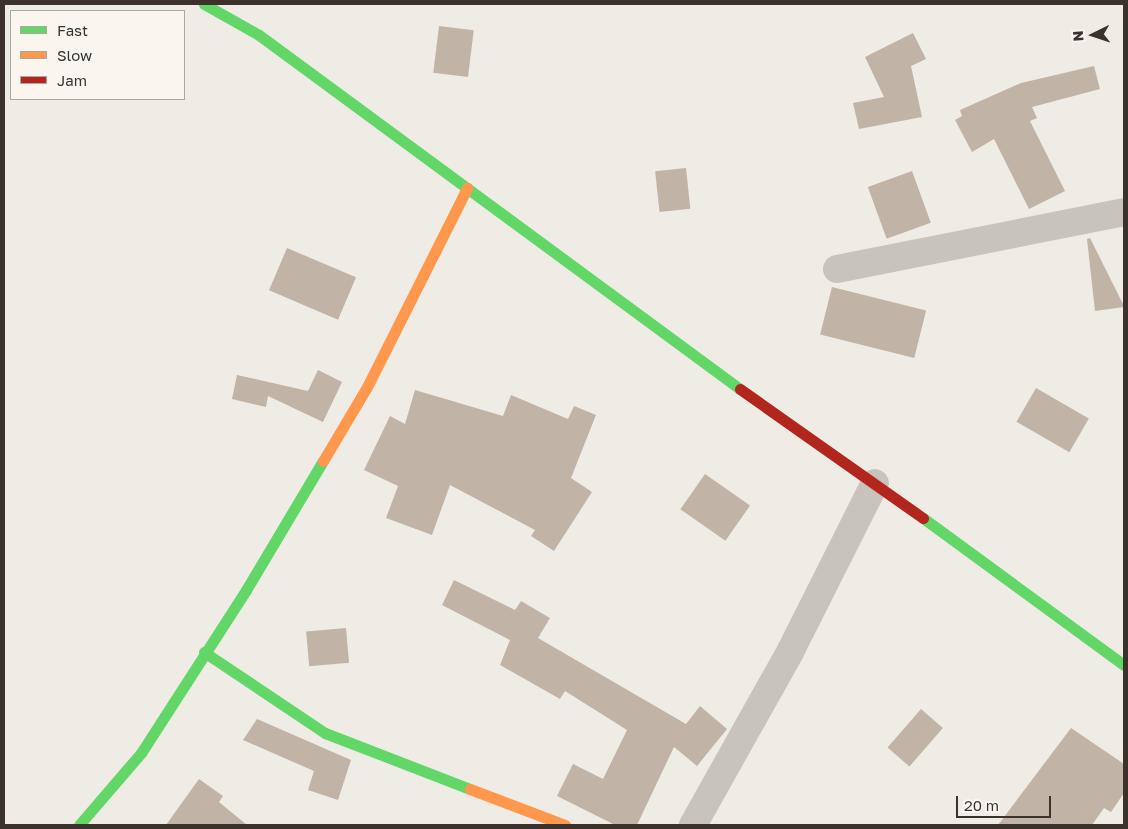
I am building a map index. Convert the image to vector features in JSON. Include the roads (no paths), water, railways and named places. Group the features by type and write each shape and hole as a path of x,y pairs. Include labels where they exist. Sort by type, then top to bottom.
{"street":[{"path":"204,4 259,35 804,436 875,483 1124,665"},
{"path":"79,825 141,753 204,652 246,590 367,387 468,188"},
{"path":"837,269 1124,212"},
{"path":"693,825 790,652 875,483"},
{"path":"204,652 325,733 565,825"}]}
